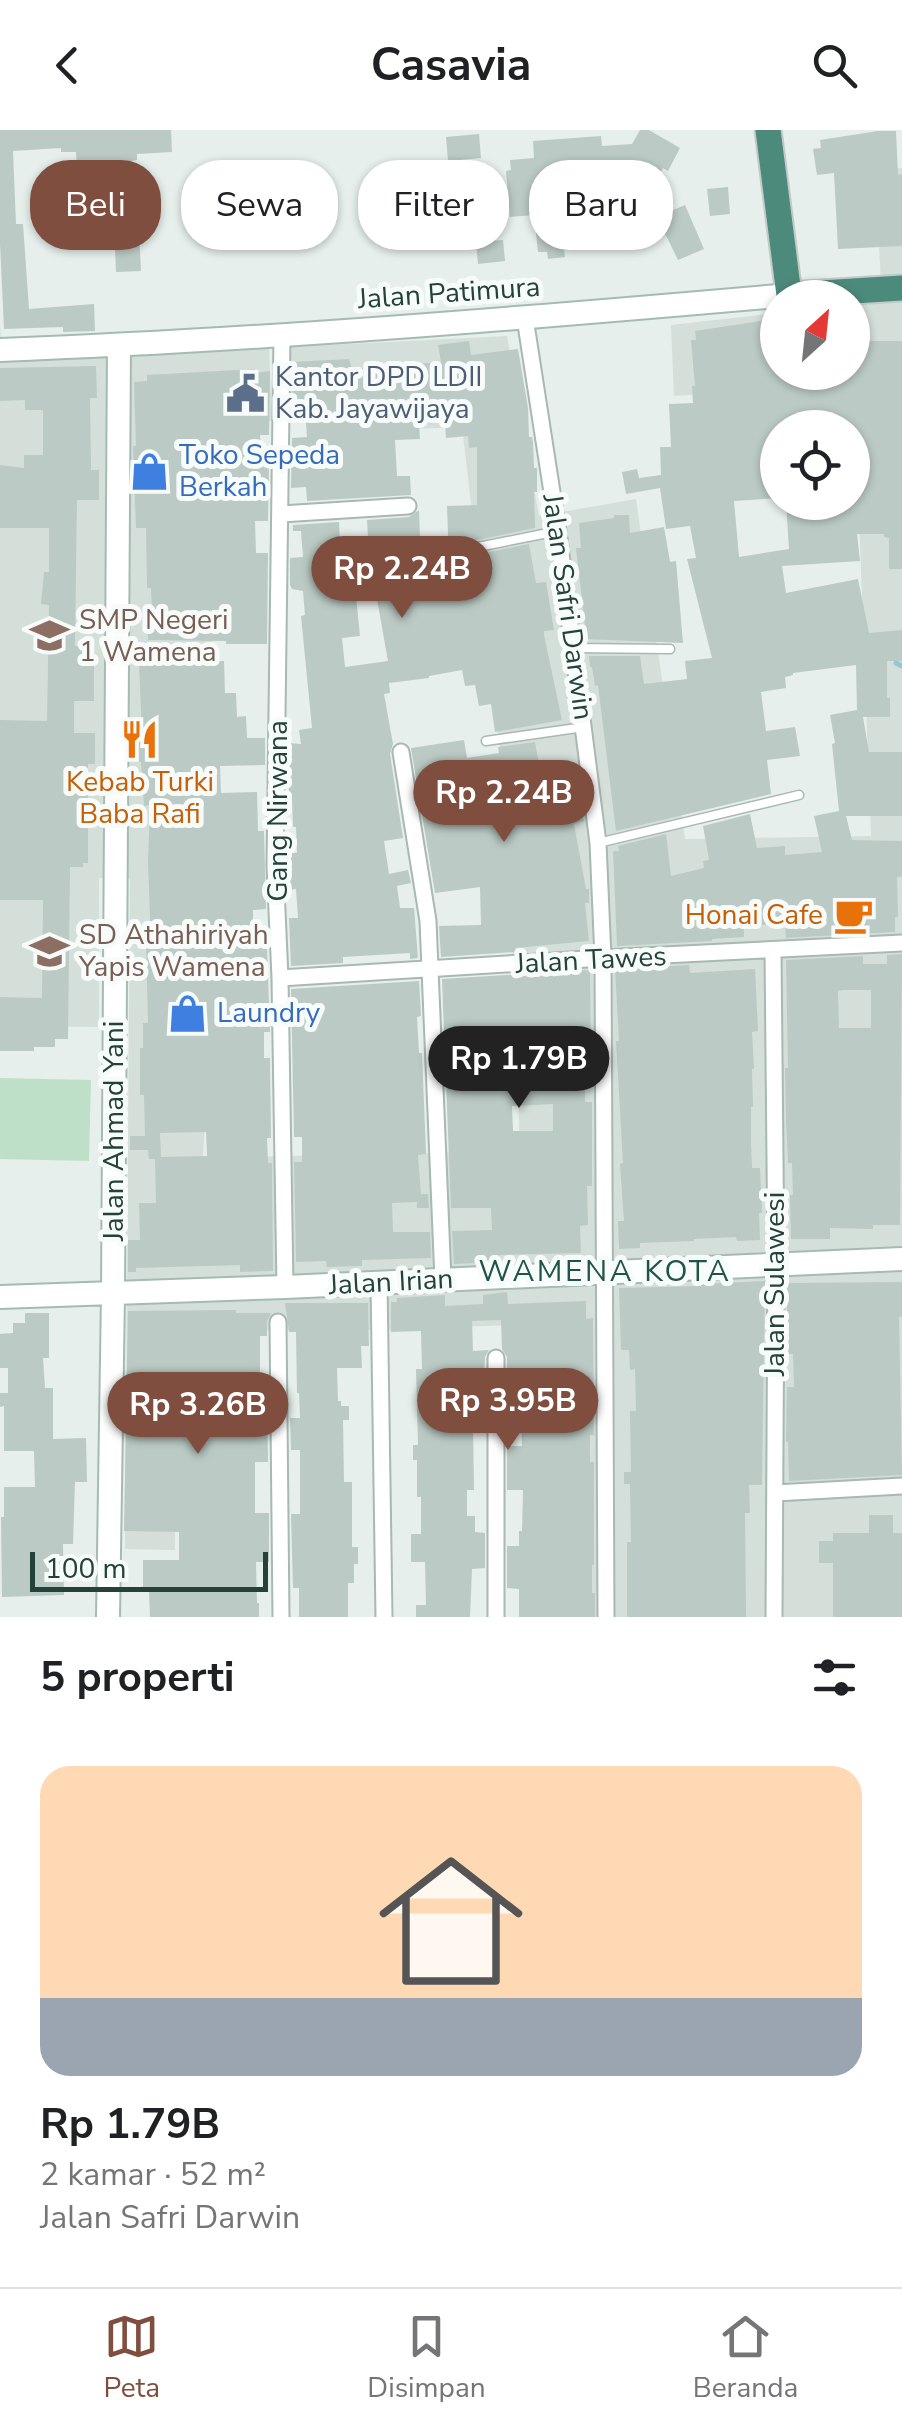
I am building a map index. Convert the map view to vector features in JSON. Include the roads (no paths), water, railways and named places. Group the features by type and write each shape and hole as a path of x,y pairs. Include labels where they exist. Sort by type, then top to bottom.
{"highway":[{"path":"768,130 786,280"},
{"name":"Jalan Patimura","path":"870,290 902,288"}],"main road":[{"name":"Jalan Patimura","path":"0,350 119,346 525,318 760,297"},
{"name":"Jalan Ahmad Yani","path":"108,1617 119,346"},
{"name":"Jalan Irian","path":"0,1296 902,1259"}],"street":[{"name":"Jalan Safri Darwin","path":"525,318 558,531 598,844 603,958 606,1617"},
{"name":"Gang Nirwana","path":"282,334 276,866 284,1287"},
{"path":"281,514 408,506"},
{"path":"402,752 428,921 443,1280"},
{"name":"Jalan Tawes","path":"280,978 902,944"},
{"name":"Jalan Sulawesi","path":"773,951 774,1617"},
{"path":"378,1283 384,1617"},
{"path":"278,1322 281,1617"},
{"path":"496,1358 496,1617"},
{"path":"775,1492 902,1486"}],"lane":[{"path":"468,549 558,531"},
{"path":"573,648 670,648"},
{"path":"486,741 584,727"},
{"path":"598,844 799,795"}],"waterway":[{"path":"896,663 902,666"}],"place":[{"name":"Kantor DPD LDII Kab. Jayawijaya","path":"245,393"},
{"name":"Toko Sepeda Berkah","path":"149,471"},
{"name":"SMP Negeri 1 Wamena","path":"49,636"},
{"name":"Kebab Turki Baba Rafi","path":"140,740"},
{"name":"Honai Cafe","path":"853,915"},
{"name":"SD Athahiriyah Yapis Wamena","path":"49,951"},
{"name":"Laundry","path":"187,1013"}],"district":[{"name":"WAMENA KOTA","path":"605,1271"}]}
